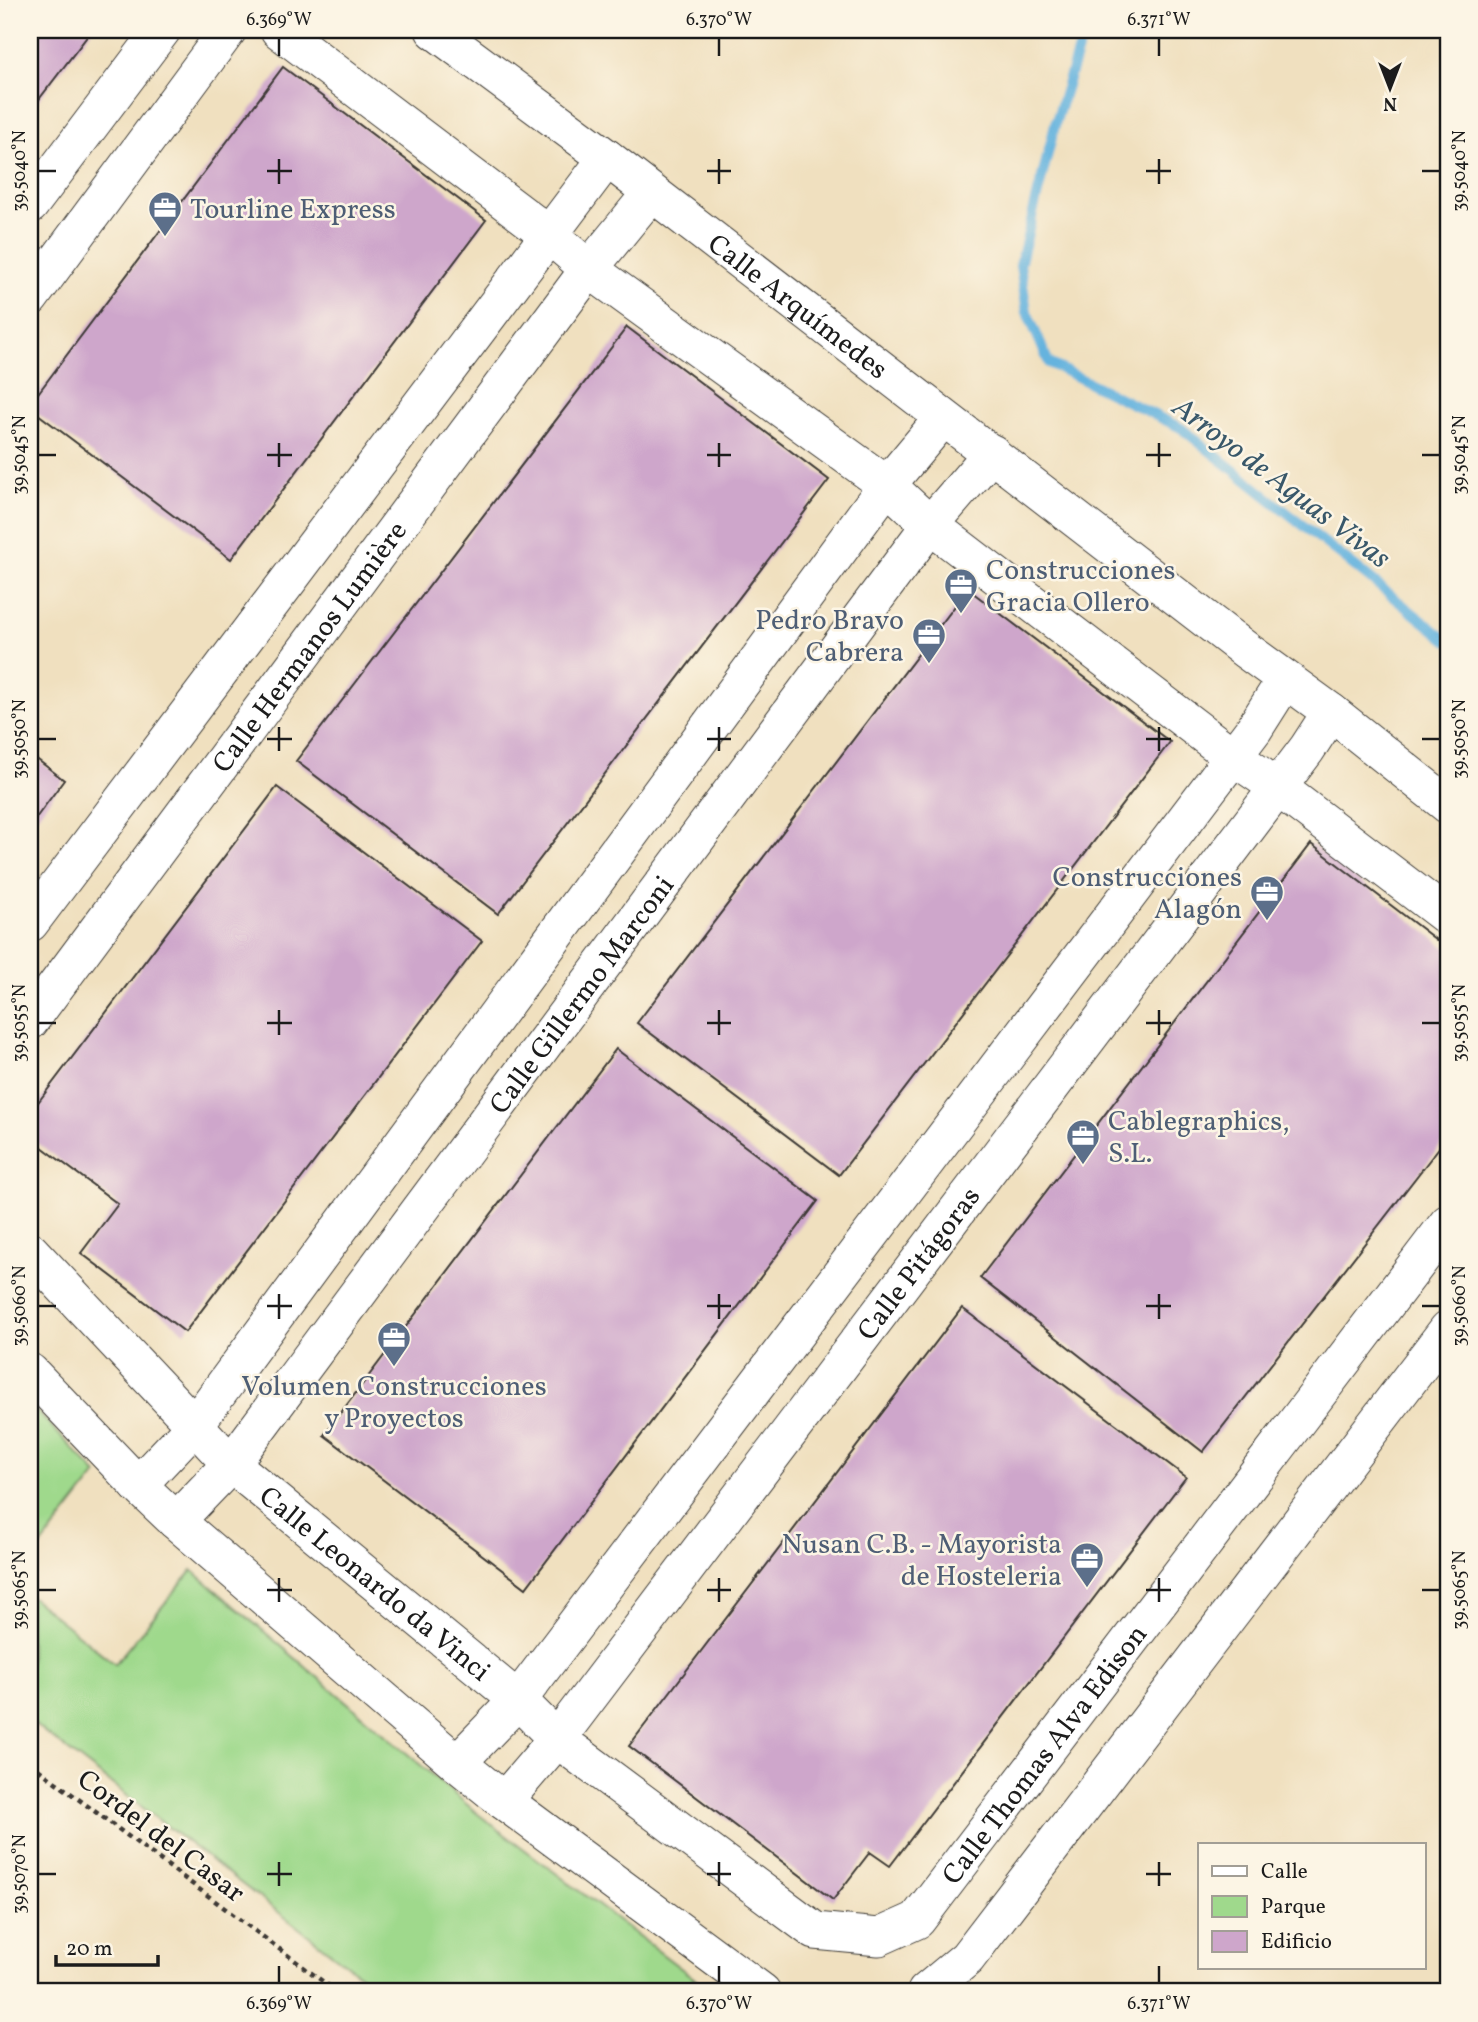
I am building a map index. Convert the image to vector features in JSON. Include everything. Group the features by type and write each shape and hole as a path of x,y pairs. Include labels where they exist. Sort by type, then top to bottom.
{"street":[{"path":"30,205 162,30"},
{"path":"30,298 228,30"},
{"path":"279,30 548,234 589,270 887,485 930,525 1448,917"},
{"name":"Calle Arquímedes","path":"434,30 607,158 1285,680 1331,712 1448,805"},
{"path":"548,234 607,158"},
{"path":"589,270 651,193"},
{"name":"Calle Hermanos Lumière","path":"30,923 548,234"},
{"name":"Calle Hermanos Lumière","path":"30,1021 589,270"},
{"path":"887,485 943,418"},
{"path":"930,525 992,453"},
{"name":"Calle Gillermo Marconi","path":"194,1426 887,485"},
{"name":"Calle Gillermo Marconi","path":"231,1464 930,525"},
{"path":"1232,756 1254,729 1285,680"},
{"path":"1276,786 1307,749 1331,712"},
{"name":"Calle Pitágoras","path":"519,1700 1232,756"},
{"name":"Calle Pitágoras","path":"557,1739 1276,786"},
{"name":"Calle Thomas Alva Edison","path":"842,1934 879,1937 917,1920 1448,1223"},
{"name":"Calle Leonardo da Vinci","path":"30,1251 231,1464 519,1700 557,1739 815,1931 842,1934"},
{"path":"926,1992 967,1958 1448,1329"},
{"path":"30,1372 176,1521 457,1763 503,1801 762,1992"},
{"path":"138,1485 194,1426"},
{"name":"Calle Leonardo da Vinci","path":"176,1521 231,1464"},
{"name":"Calle Leonardo da Vinci","path":"457,1763 519,1700"},
{"path":"503,1801 557,1739"}],"path":[{"name":"Cordel del Casar","path":"30,1763 337,1992"}],"green space":[{"path":"30,1404 97,1474 30,1560"},
{"path":"192,1570 478,1814 712,1992 382,1992 30,1721 30,1596 115,1664"}],"building":[{"path":"30,30 92,30 30,111"},
{"path":"283,67 486,220 231,559 30,408 30,404"},
{"path":"627,327 829,480 498,914 296,761"},
{"path":"968,589 1170,742 839,1175 637,1023"},
{"path":"30,754 64,780 30,826"},
{"path":"277,787 482,941 185,1332 81,1253 118,1204 30,1138 30,1113"},
{"path":"1311,844 1448,949 1448,1136 1203,1452 980,1278"},
{"path":"616,1049 818,1201 526,1588 324,1435"},
{"path":"962,1308 1186,1477 890,1866 870,1852 833,1900 629,1746"}],"waterway":[{"name":"Arroyo de Aguas Vivas","path":"1084,30 1056,121 1020,265 1027,312 1049,363 1181,428 1448,641"}],"place":[{"name":"Tourline Express","path":"165,238"},
{"name":"Construcciones Gracia Ollero","path":"961,615"},
{"name":"Pedro Bravo Cabrera","path":"929,665"},
{"name":"Construcciones Alagón","path":"1267,922"},
{"name":"Cablegraphics, S.L.","path":"1083,1166"},
{"name":"Volumen Construcciones y Proyectos","path":"394,1368"},
{"name":"Nusan C.B. - Mayorista de Hosteleria","path":"1087,1589"}]}
